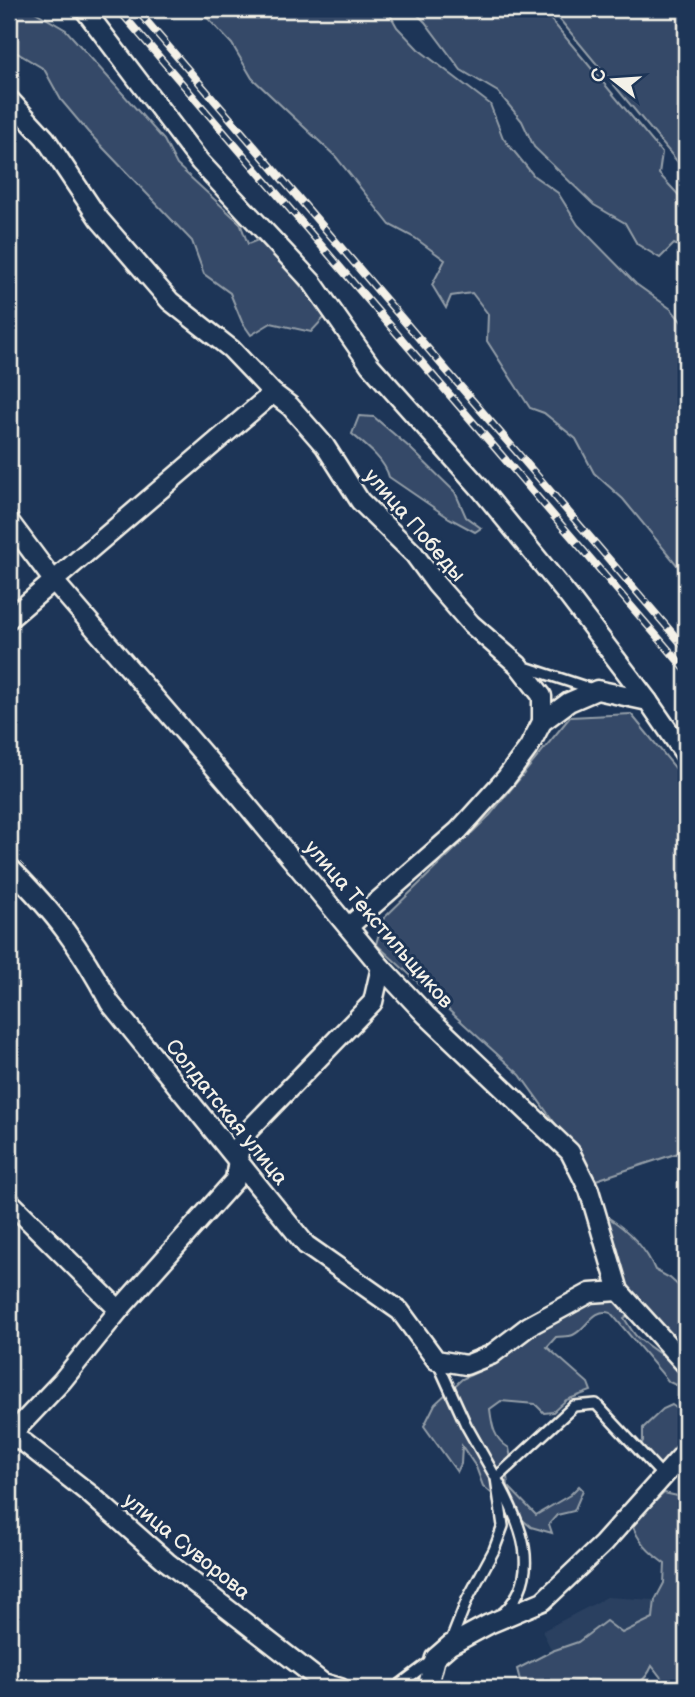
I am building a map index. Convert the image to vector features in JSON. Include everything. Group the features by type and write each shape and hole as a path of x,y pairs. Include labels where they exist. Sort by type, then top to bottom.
{"street":[{"path":"84,9 200,162 312,282 370,365 480,488 569,597 686,756"},
{"name":"улица Победы","path":"9,99 44,138 100,219 170,301 230,349 273,393 290,405 325,446 359,501 414,554 471,624 518,665 542,696 542,722"},
{"path":"9,619 273,393"},
{"name":"улица Текстильщиков","path":"9,521 53,580 382,967 426,1015 570,1152 589,1190 619,1291 686,1365"},
{"path":"348,927 458,831 506,778 529,747 542,722 569,702 597,690 648,701"},
{"name":"Солдатская улица","path":"9,867 69,932 89,962 110,1003 306,1245 400,1311 436,1360"},
{"path":"9,1435 61,1381 119,1310 235,1180 240,1145 249,1130 373,1002 382,967"},
{"path":"9,1201 119,1310"},
{"path":"436,1360 466,1365 491,1355 529,1326 590,1293 619,1291"},
{"name":"улица Суворова","path":"9,1435 26,1444 167,1562 323,1683 340,1688"},
{"path":"430,1688 429,1681 435,1658 450,1645 489,1624 544,1601 603,1544 686,1451"}],"lane":[{"path":"518,665 597,690"},
{"path":"436,1360 466,1425 519,1524 525,1558 525,1579 520,1595 489,1624"},
{"path":"496,1478 574,1406 596,1404 663,1476"},
{"path":"450,1645 467,1600 494,1550 503,1526 496,1478"},
{"path":"395,1688 435,1658"}],"shaded area":[{"path":"9,9 30,9 66,30 164,140 177,165 240,223 248,244 263,238 325,317 311,332 271,323 251,335 242,322 230,293 204,274 192,241 88,132 61,100 44,69 9,48"},
{"path":"199,9 387,9 397,27 418,49 490,104 503,138 534,176 558,193 578,225 636,284 671,309 686,327 686,576 623,499 594,473 576,439 544,413 530,408 487,341 488,314 472,293 451,296 446,308 432,285 445,260 415,238 390,225 336,157 252,78 232,44"},
{"path":"412,9 542,9 662,153 659,174 686,203 686,250 674,244 660,258 637,244 625,223 594,205 534,147 522,121 498,92 461,70"},
{"path":"551,9 686,9 686,172"},
{"path":"359,416 374,417 409,447 455,492 466,517 481,528 475,532 449,518 389,477 379,459 352,434"},
{"path":"631,714 686,781 686,1147 681,1152 596,1180 520,1075 376,944 383,919 490,815 570,717"},
{"path":"606,1216 635,1239 655,1270 682,1289 679,1311 686,1320 686,1351 629,1315 624,1318 637,1337 668,1360 684,1378 676,1385 669,1382 611,1313 605,1312 599,1313 573,1335 556,1337 547,1347 588,1383 591,1391 566,1400 553,1412 544,1413 535,1404 501,1401 490,1409 495,1432 509,1448 513,1468 507,1476 508,1486 536,1515 570,1495 579,1486 583,1490 574,1511 557,1515 549,1524 552,1533 531,1527 483,1486 476,1467 462,1446 461,1464 457,1472 424,1426 435,1404 462,1379 482,1370 506,1348 557,1315 626,1287"},
{"path":"672,1405 686,1419 680,1434 686,1434 686,1472 676,1476 664,1468 646,1465 637,1452 643,1441 643,1428 663,1409"},
{"path":"664,1493 682,1497 686,1501 686,1688 664,1688 662,1679 652,1666 642,1680 628,1688 616,1688 590,1680 554,1688 522,1688 517,1669 552,1651 578,1642 606,1621 622,1633 653,1618 655,1600 664,1583 665,1564 645,1546 632,1523"},
{"path":"607,1597 655,1600 653,1618 622,1633 606,1621 578,1642 552,1651 542,1631"}],"railway":[{"path":"118,9 686,670"},
{"path":"136,9 686,649"}]}
